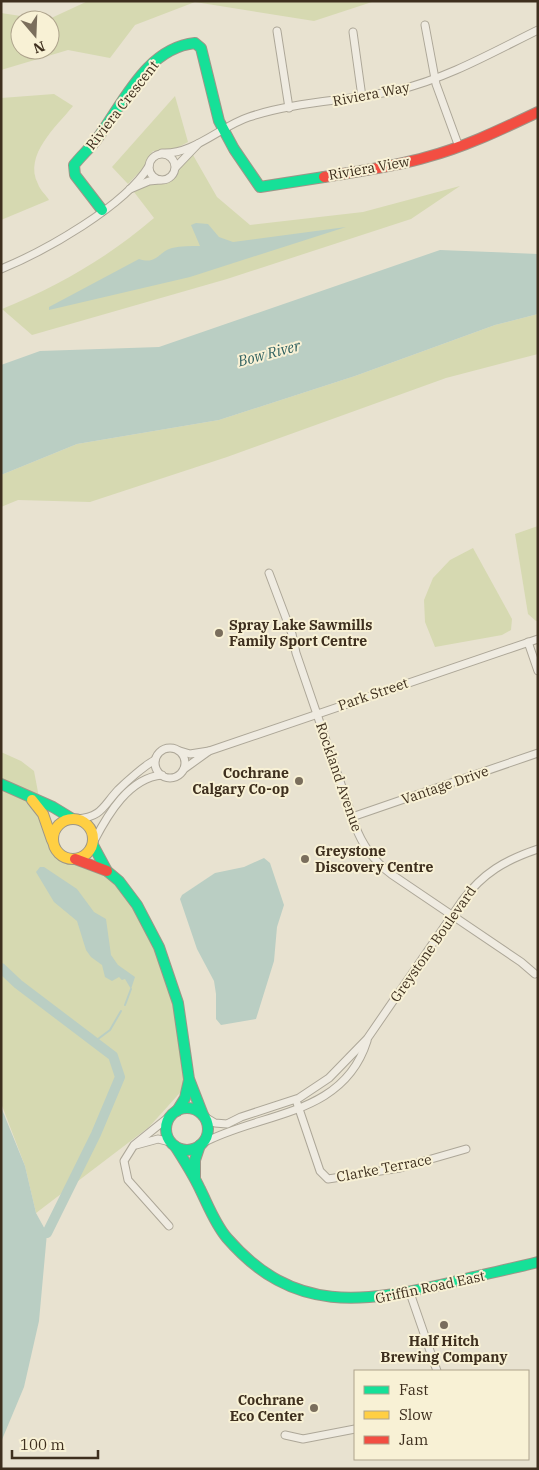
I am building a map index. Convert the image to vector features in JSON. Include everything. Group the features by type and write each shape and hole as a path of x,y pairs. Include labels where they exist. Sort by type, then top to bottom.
{"main road":[{"name":"Riviera Crescent","path":"102,210 75,175 74,165 91,147 151,65 166,52 189,43 197,44 201,48 212,98 223,129"},
{"name":"Riviera View","path":"223,129 254,181 264,187 392,166 459,146 538,112"},
{"path":"1,784 89,825 94,843 107,872"},
{"path":"25,795 40,809 53,843 59,853 107,872 119,881 137,905 166,964 182,1020 189,1079 208,1130 202,1144 188,1150 173,1144 166,1129 173,1114 185,1098 189,1079"},
{"path":"53,843 53,836 59,824 74,818"},
{"path":"75,859 87,854 94,843"},
{"path":"173,1114 191,1108 204,1116"},
{"name":"Griffin Road East","path":"173,1144 196,1180 208,1210 229,1241 255,1266 279,1282 308,1294 346,1300 377,1299 410,1293 538,1262"},
{"name":"Griffin Road East","path":"196,1180 195,1160 202,1144"}],"street":[{"path":"425,25 435,78 459,146"},
{"name":"Riviera Way","path":"1,269 61,239 102,210 129,189 149,166 152,158 162,153 178,152 248,117 401,89 435,78 538,30"},
{"path":"277,31 289,108"},
{"path":"353,32 362,96"},
{"name":"Riviera Way","path":"129,189 149,181 161,180 173,175 176,167 199,142"},
{"path":"162,153 170,156 176,167"},
{"path":"149,166 154,177 161,180"},
{"name":"Rockland Avenue","path":"269,573 292,634 352,817 364,844 380,864 452,916"},
{"name":"Park Street","path":"180,751 190,754 209,751 538,639"},
{"path":"528,642 538,670"},
{"path":"94,843 114,809 127,794 144,780 162,775 174,778 184,769 186,760 180,751 166,748 159,753 156,760 156,769 162,775"},
{"name":"Park Street","path":"184,769 209,751"},
{"name":"Vantage Drive","path":"352,817 538,753"},
{"path":"74,818 91,817 98,813 120,788 156,760"},
{"name":"Greystone Boulevard","path":"204,1116 215,1123 227,1124 245,1116 296,1100 330,1078 367,1039 472,888 489,871 506,861 538,849"},
{"path":"452,916 536,974"},
{"name":"Greystone Boulevard","path":"202,1144 235,1128 299,1110 317,1100 343,1079 361,1057 367,1039"},
{"name":"Clarke Terrace","path":"296,1100 320,1171 328,1179 400,1168 466,1149"},
{"path":"169,1226 131,1184 125,1174 126,1155 134,1145 173,1114"},
{"path":"134,1145 158,1139 173,1144"},
{"path":"410,1293 438,1370"},
{"path":"284,1435 303,1439 354,1429"}],"green space":[{"path":"88,1 375,1 314,21 195,2 135,25 110,58 68,50 60,52 60,14"},
{"path":"1,13 10,14 10,60 34,60 1,70"},
{"path":"54,94 73,106 44,142 35,162 38,184 49,200 1,220 1,98"},
{"path":"175,96 188,142 173,150 153,151 145,166 128,184 112,167"},
{"path":"193,155 217,197 250,225 363,212 460,186 411,219 227,279 32,335 2,309 43,291 82,270 137,232 154,218 134,192 150,183 164,184 171,180 178,167"},
{"path":"538,314 538,354 446,378 227,457 90,502 18,500 1,507 1,475 77,444 219,420 355,376 495,325"},
{"path":"538,526 538,621 536,621 528,614 515,534"},
{"path":"473,548 512,619 511,630 502,635 435,647 425,622 424,600 433,578 450,560"},
{"path":"1,752 21,761 34,771 48,845 67,862 107,871 119,881 166,964 187,1085 149,1127 36,1213 25,1166 1,1103"}],"water":[{"path":"196,223 208,224 219,237 233,242 346,227 190,277 49,310 49,307 139,259 154,259 172,248 200,246 191,225"},
{"name":"Bow River","path":"440,250 538,254 538,314 495,325 355,376 219,420 77,444 1,475 1,365 40,351 159,347"},
{"path":"264,858 270,863 284,905 277,927 274,961 256,1019 221,1025 216,1019 214,981 197,949 180,899 182,895 215,873 244,867"},
{"path":"40,867 44,867 77,889 94,912 106,919 111,955 118,965 135,977 131,989 125,979 122,980 119,977 112,981 105,977 102,965 91,957 86,950 77,921 54,902 36,872"},
{"path":"1,1107 25,1166 36,1213 47,1233 39,1321 24,1387 1,1442"}],"waterway":[{"path":"1,968 18,984 113,1056 120,1077 96,1134 47,1233"},
{"path":"125,1005 131,989"},
{"path":"94,1042 110,1030 121,1011"}],"traffic: fast":[{"path":"102,210 75,175 74,165 97,139 137,80 149,66 163,55 178,47 195,43 201,48 219,121 234,149 260,187 324,177"},
{"path":"1,784 53,807 71,818"},
{"path":"93,845 107,871 119,881 137,905 159,947 178,1003 189,1079 203,1115"},
{"path":"177,1111 185,1098 189,1080"},
{"path":"183,1108 191,1108 202,1114 208,1129 202,1144 191,1150 183,1150 172,1144 166,1133 166,1125 172,1114 183,1108"},
{"path":"195,1177 195,1160 200,1145"},
{"path":"175,1146 194,1178 215,1221 227,1238 252,1263 278,1280 304,1291 331,1297 360,1298 389,1295 538,1262"}],"traffic: slow":[{"path":"32,800 43,814 52,840"},
{"path":"77,819 84,822 90,828 93,839 92,847 84,856 77,859 69,859 62,856 54,847 53,835 56,828 65,820 77,819"}],"traffic: jam":[{"path":"324,177 389,166 441,153 483,137 538,112"},
{"path":"75,859 107,871"}],"place":[{"name":"Spray Lake Sawmills Family Sport Centre","path":"219,633"},
{"name":"Cochrane Calgary Co-op","path":"299,781"},
{"name":"Greystone Discovery Centre","path":"305,859"},
{"name":"Half Hitch Brewing Company","path":"444,1325"},
{"name":"Cochrane Eco Center","path":"314,1408"}]}
